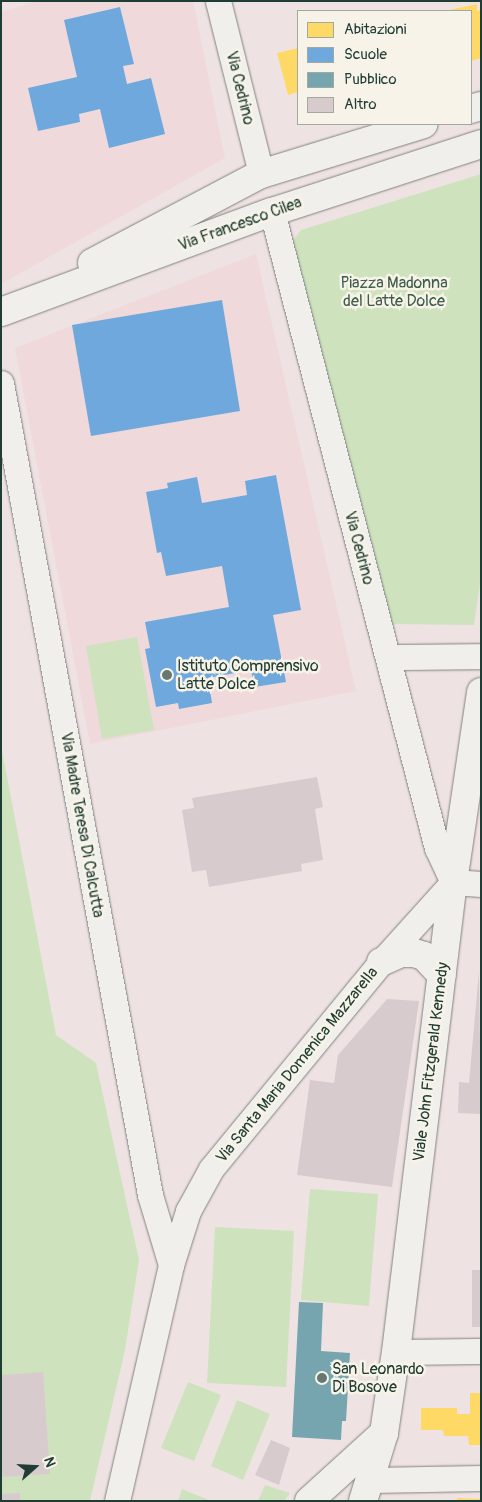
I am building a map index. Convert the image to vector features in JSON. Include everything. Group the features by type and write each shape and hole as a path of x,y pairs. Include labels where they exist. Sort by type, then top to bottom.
{"street":[{"name":"Via Cedrino","path":"218,1 261,174"},
{"name":"Via Francesco Cilea","path":"1,312 261,174 421,125"},
{"name":"Via Francesco Cilea","path":"1,312 272,212 481,144"},
{"name":"Via Cedrino","path":"272,212 437,848 453,882"},
{"name":"Via Madre Teresa Di Calcutta","path":"1,383 150,1194 170,1265"},
{"path":"392,657 481,656"},
{"name":"Viale John Fitzgerald Kennedy","path":"367,1490 384,1433 396,1352 453,882 480,700"},
{"path":"453,882 481,884"},
{"name":"Via Santa Maria Domenica Mazzarella","path":"117,1501 170,1265 188,1211 211,1169 381,962 453,882"},
{"path":"381,962 401,953 414,953 424,956 442,975"},
{"path":"396,1352 481,1351"},
{"path":"318,1491 384,1433"},
{"path":"318,1491 430,1490 481,1478"}],"shaded area":[{"path":"38,1 193,1 225,158 1,284 1,12"},
{"path":"256,254 356,691 90,744 15,348"}],"green space":[{"name":"Piazza Madonna del Latte Dolce","path":"481,174 481,576 474,625 387,624 291,243 301,230"},
{"path":"137,637 154,730 102,739 86,646"},
{"path":"1,745 56,1035 96,1063 139,1260 125,1350 90,1501 1,1501"},
{"path":"310,1189 378,1194 369,1306 301,1300"},
{"path":"215,1227 294,1231 286,1387 207,1383"},
{"path":"188,1382 221,1395 194,1461 161,1448"},
{"path":"237,1400 270,1414 243,1480 211,1466"},
{"path":"265,1485 290,1493 284,1501 258,1501"},
{"path":"182,1489 211,1501 178,1501"}],"building: Abitazioni":[{"path":"477,4 477,11 481,10 481,58 472,61 472,10 449,10"},
{"path":"297,48 297,92 288,95 277,53"},
{"path":"470,1393 481,1393 481,1445 469,1445 468,1436 444,1436 443,1430 421,1430 421,1408 457,1408 457,1414 470,1414"},
{"path":"457,1498 481,1499 481,1501 457,1501"}],"building: Scuole":[{"path":"120,7 134,64 123,66 127,84 151,78 165,134 109,148 100,109 79,114 80,122 38,131 28,88 77,77 64,20"},
{"path":"222,300 240,411 91,436 72,325"},
{"path":"276,475 301,610 273,615 286,682 254,687 251,670 208,678 212,703 179,709 178,703 156,707 145,649 150,648 145,622 229,607 222,566 166,576 161,552 157,553 146,492 168,488 167,483 197,477 202,503 247,495 245,481"}],"building: Pubblico":[{"name":"San Leonardo Di Bosove","path":"299,1302 323,1303 321,1351 350,1353 346,1421 342,1421 341,1440 292,1437"}],"building: Altro":[{"path":"317,777 323,807 315,809 323,860 301,864 302,871 209,887 206,870 192,872 182,810 194,808 192,798"},
{"path":"479,971 481,1114 458,1113 459,1082 469,1083"},
{"path":"387,999 419,1001 392,1187 297,1175 310,1080 334,1083 338,1055"},
{"path":"472,1270 481,1270 481,1327 472,1327"},
{"path":"43,1372 50,1474 1,1477 1,1375"},
{"path":"271,1440 290,1448 279,1485 255,1475"},
{"path":"20,1493 20,1501 1,1501 1,1494"}],"place":[{"name":"Istituto Comprensivo Latte Dolce","path":"167,675"},
{"name":"San Leonardo Di Bosove","path":"322,1378"}]}
